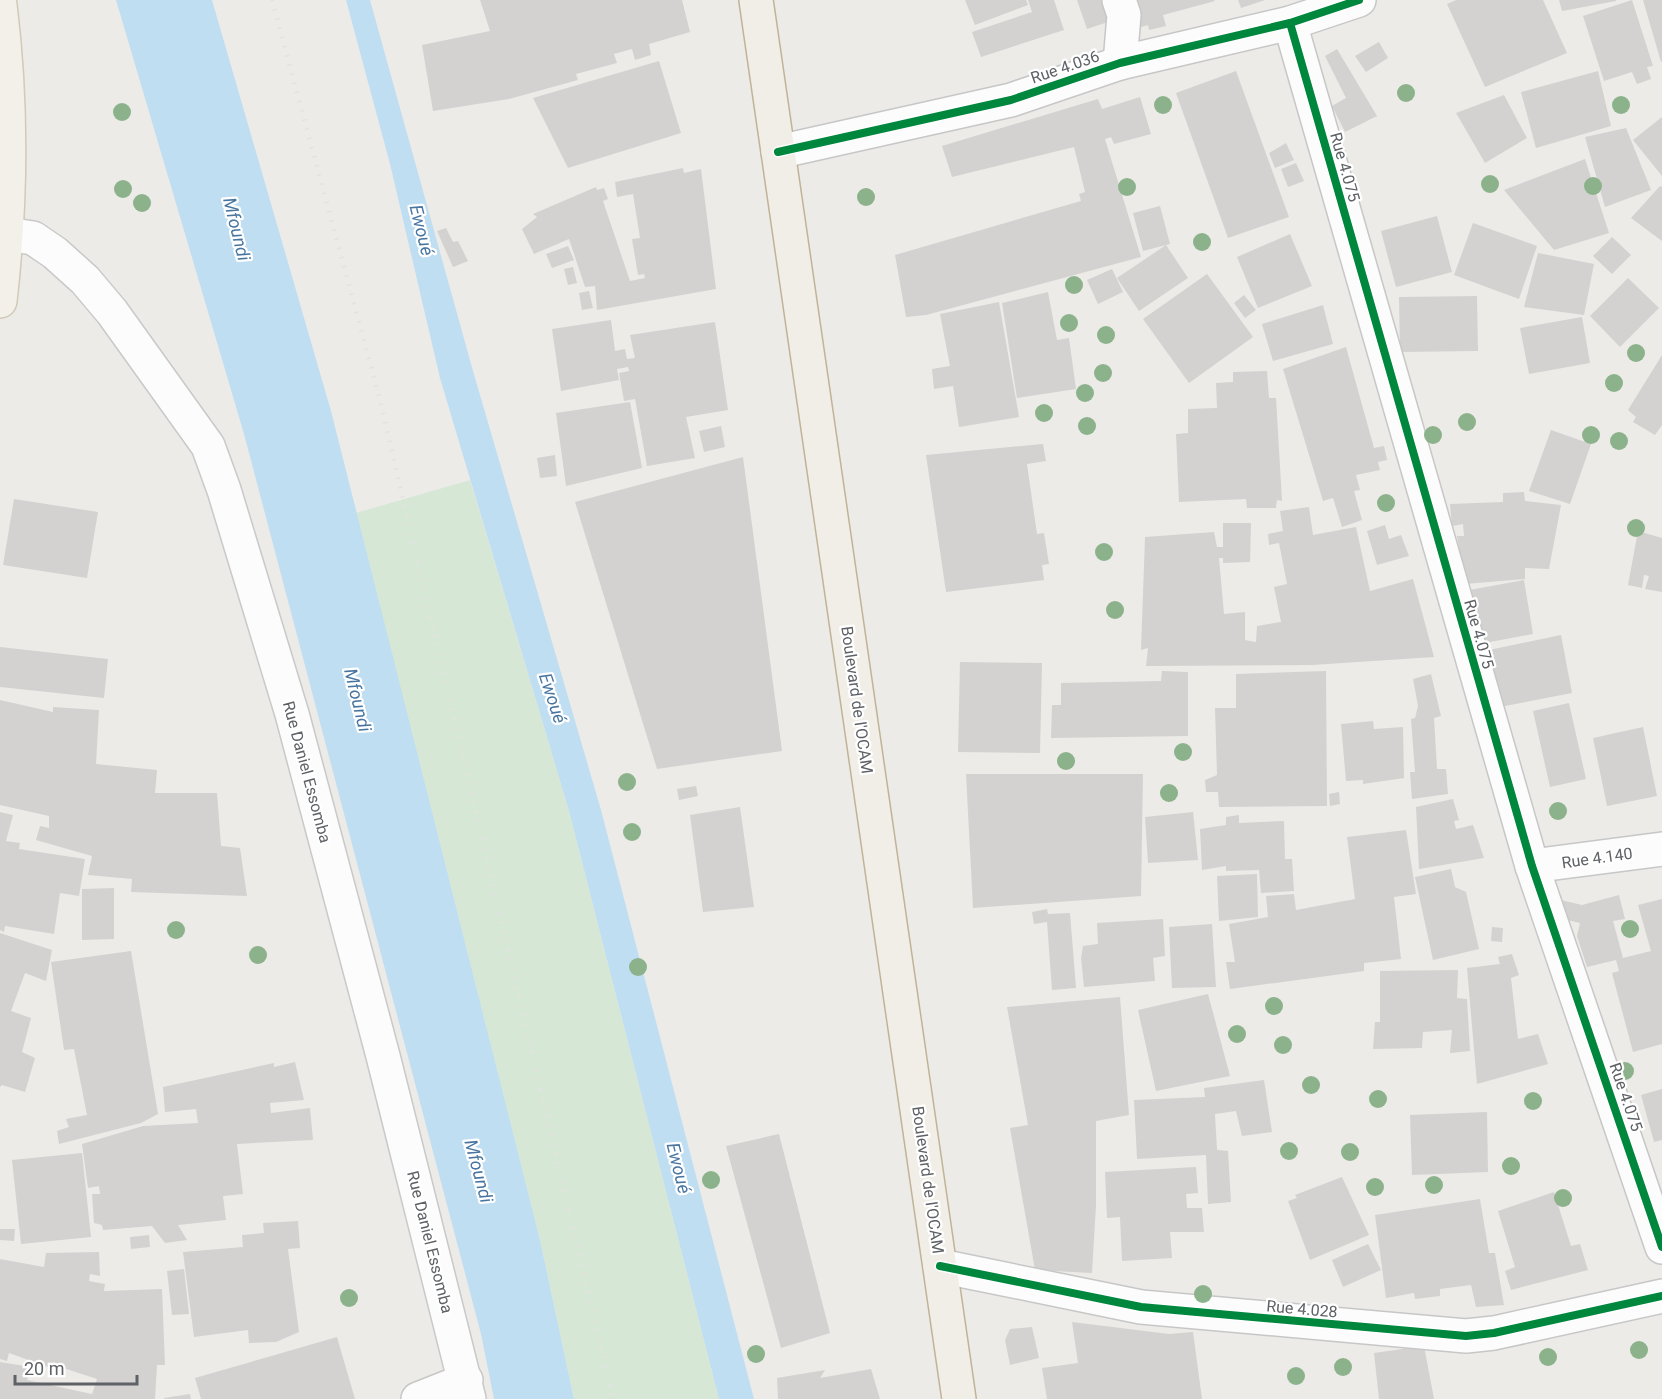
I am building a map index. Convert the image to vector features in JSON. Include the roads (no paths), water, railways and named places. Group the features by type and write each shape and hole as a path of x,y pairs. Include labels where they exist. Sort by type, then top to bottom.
{"highway":[{"name":"Boulevard de l'OCAM","path":"756,0 959,1399"}],"main road":[{"path":"0,5 4,39 8,190 0,301"}],"street":[{"path":"1119,0 1124,15 1120,63"},
{"name":"Rue 4.036","path":"778,152 1011,100 1120,63 1290,23 1359,0"},
{"name":"Rue 4.075","path":"1290,23 1532,866 1662,1247"},
{"name":"Rue Daniel Essomba","path":"4,233 33,238 56,252 86,280 208,446 224,490 292,714 467,1390"},
{"name":"Rue 4.140","path":"1532,866 1662,849"},
{"name":"Rue 4.028","path":"940,1266 1142,1307 1466,1336 1494,1333 1662,1296"},
{"path":"418,1399 467,1390"}],"water":[{"name":"Mfoundi","path":"116,0 212,0 331,411 540,1240 574,1399 494,1399 481,1334 244,434"},
{"name":"Ewoué","path":"346,0 370,0 473,371 601,810 754,1399 719,1399 569,811 440,378 390,164"}],"railway":[{"path":"272,0 379,396 613,1399"}]}
